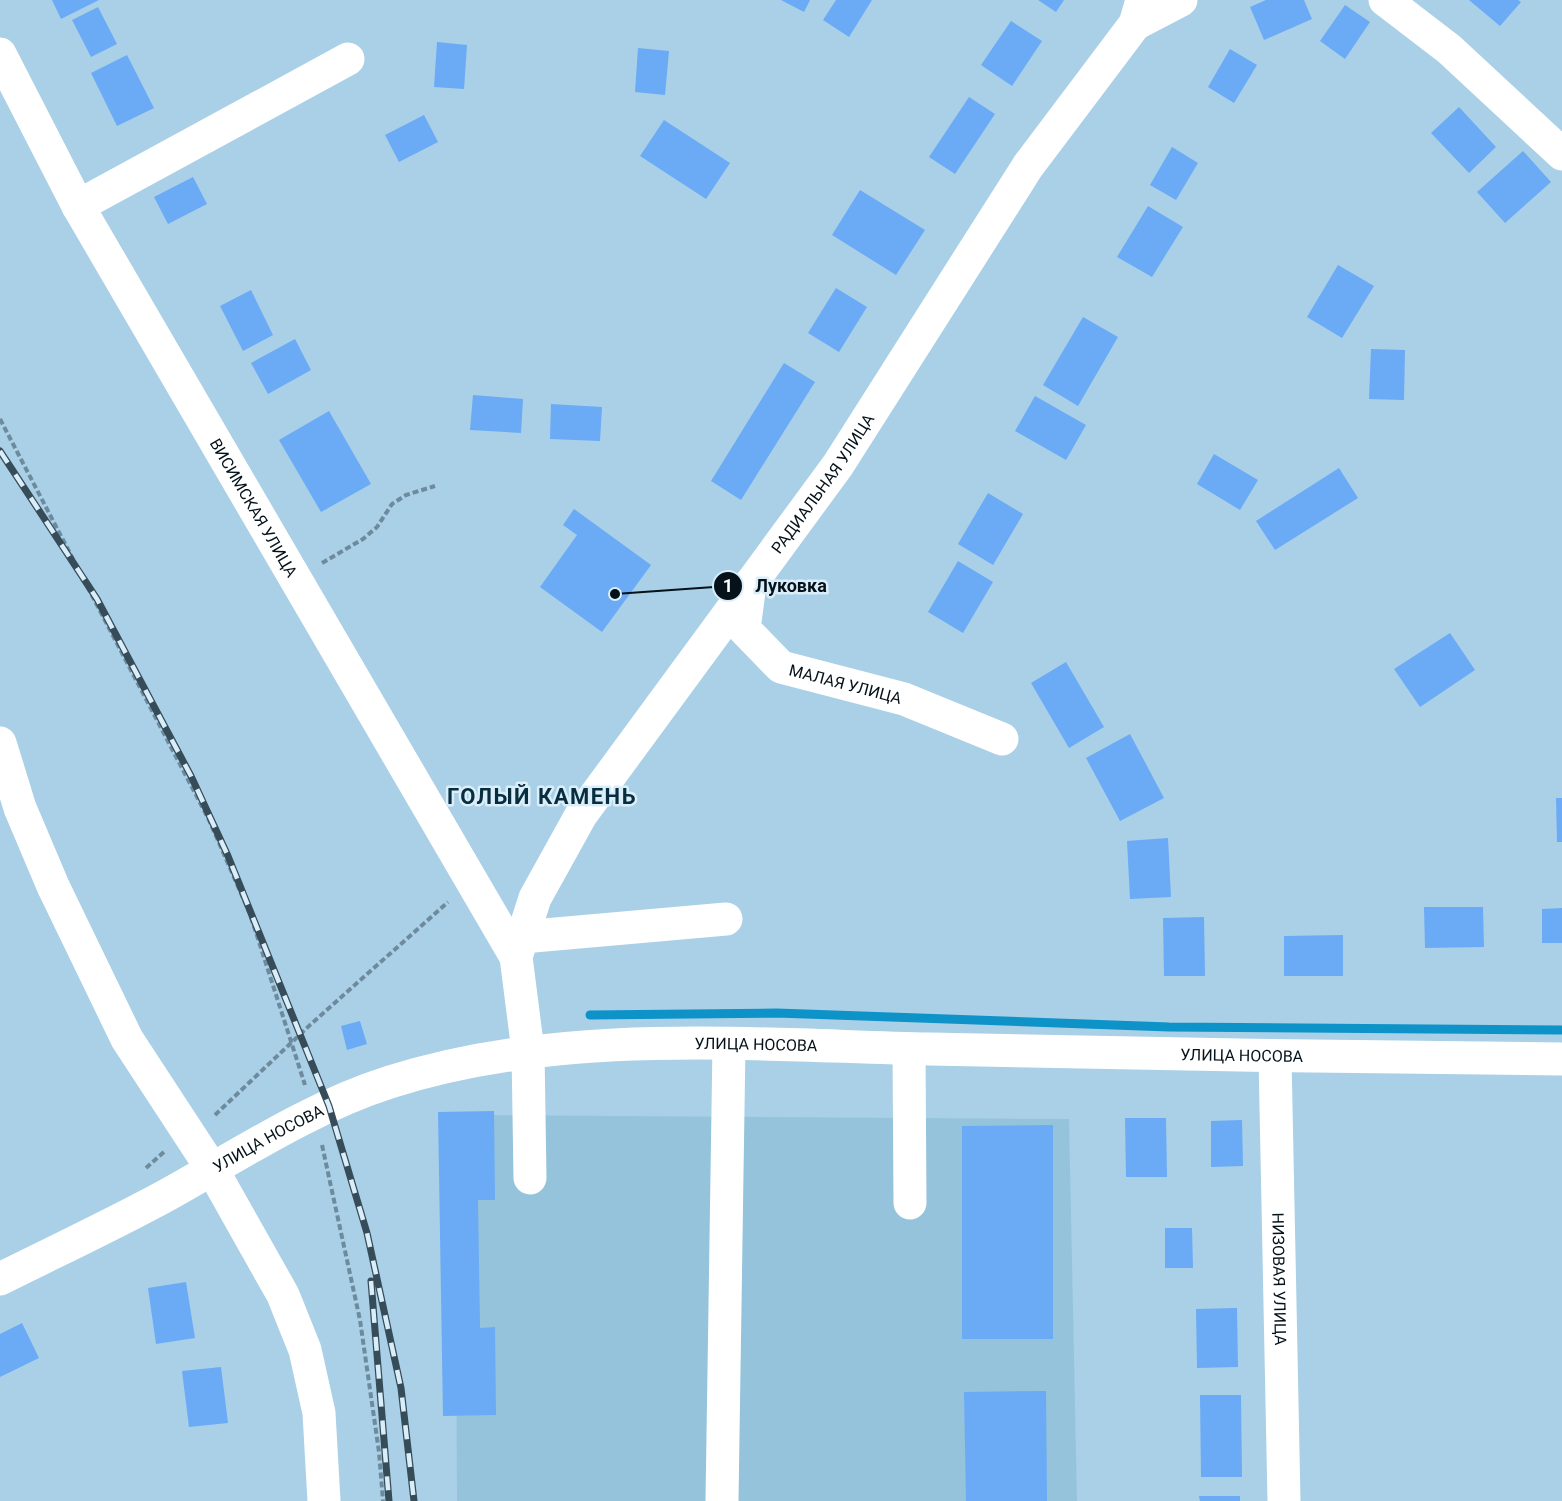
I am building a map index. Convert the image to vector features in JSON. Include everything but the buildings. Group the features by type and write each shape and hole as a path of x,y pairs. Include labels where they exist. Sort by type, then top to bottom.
{"street":[{"path":"1138,12 1181,0"},
{"path":"1385,0 1449,50 1562,154"},
{"name":"РАДИАЛЬНАЯ УЛИЦА","path":"530,1178 528,1051 519,947 535,898 581,815 838,465 1028,166 1138,12"},
{"name":"ВИСИМСКАЯ УЛИЦА","path":"0,54 78,206 294,579 471,881 519,947"},
{"path":"78,206 348,59"},
{"name":"МАЛАЯ УЛИЦА","path":"751,583 744,629 781,667 904,699 1002,739"},
{"path":"0,743 20,808 127,1039 212,1169 283,1295 305,1350 319,1413 324,1501"},
{"path":"519,947 726,920"},
{"path":"722,1501 729,1044"},
{"name":"УЛИЦА НОСОВА","path":"0,1279 113,1224 329,1106 388,1082 528,1051 729,1044 1275,1057 1562,1059"},
{"path":"909,1049 910,1203"},
{"name":"НИЗОВАЯ УЛИЦА","path":"1275,1057 1284,1501"}],"path":[{"path":"0,419 188,776 221,847 250,914 308,1095"},
{"path":"294,579 363,539 377,527 392,504 406,495 435,486"},
{"path":"138,1175 188,1132 210,1119 310,1025 471,881"},
{"path":"321,1141 337,1205 360,1320 378,1441 383,1501"}],"shaded area":[{"path":"455,1115 1069,1119 1077,1501 457,1501"}],"waterway":[{"path":"590,1015 777,1013 1169,1027 1562,1030"}],"railway":[{"path":"0,451 97,599 191,776 228,856 329,1106 367,1233 401,1388 414,1501"},
{"path":"371,1281 389,1501"}],"place":[{"name":"Луковка","path":"615,594"}],"district":[{"name":"ГОЛЫЙ КАМЕНЬ","path":"542,796"}]}
